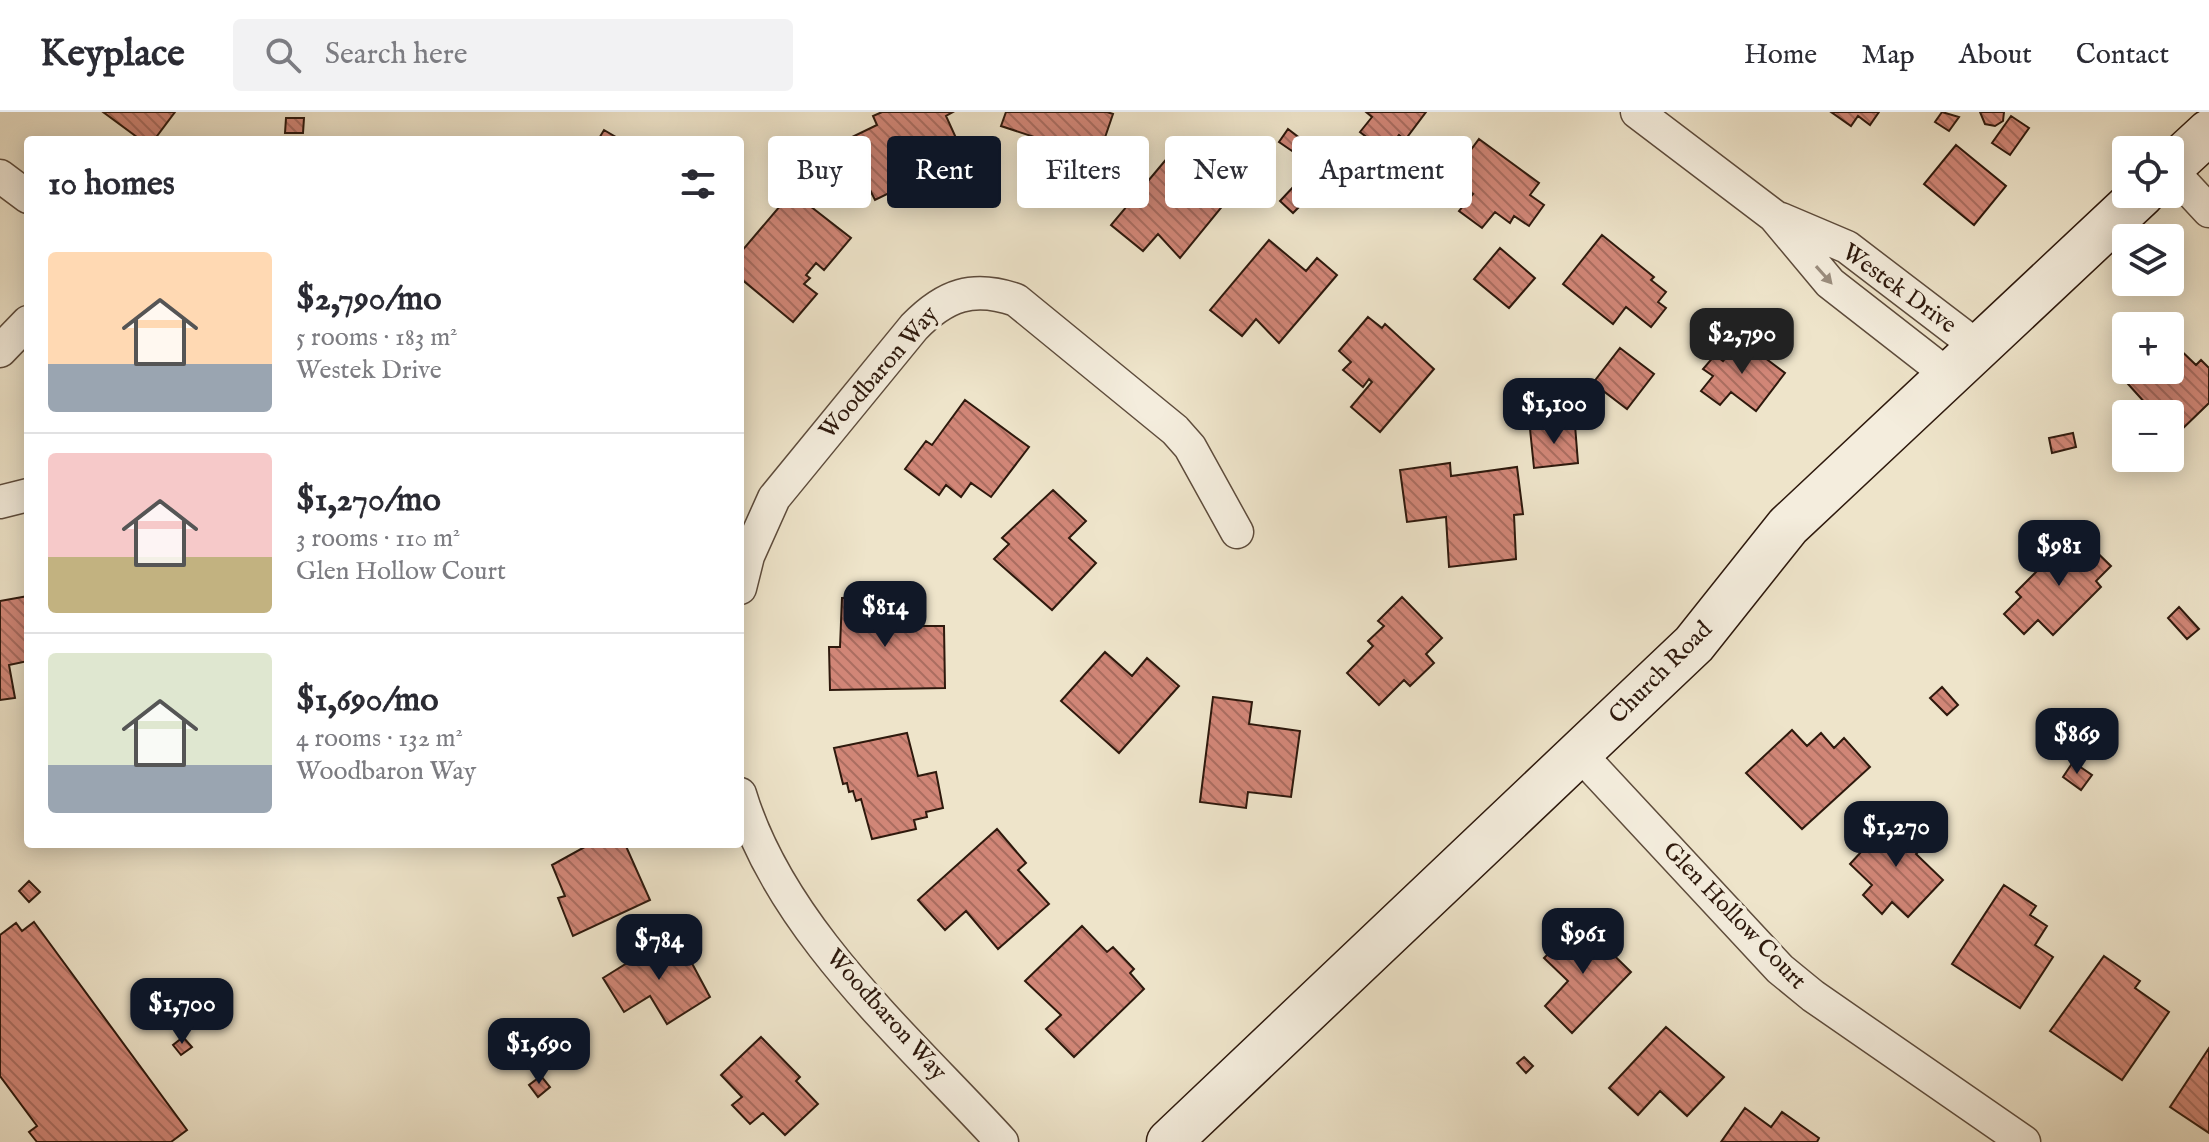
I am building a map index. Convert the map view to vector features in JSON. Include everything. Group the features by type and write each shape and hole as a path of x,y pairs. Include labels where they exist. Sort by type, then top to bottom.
{"main road":[{"path":"2184,156 2209,132"},
{"name":"Church Road","path":"1169,1142 1694,644 1788,526 2127,208"}],"street":[{"name":"Westek Drive","path":"1637,112 1774,216 1847,247 1963,361"},
{"path":"0,176 24,194"},
{"path":"2184,184 2209,211"},
{"name":"Woodbaron Way","path":"744,572 748,556 785,481 914,327 942,302 968,291 995,292 1016,300 1175,430 1190,447 1237,532"},
{"path":"0,351 24,326"},
{"path":"0,502 24,496"},
{"name":"Glen Hollow Court","path":"1579,753 1780,969 1813,996 2024,1142"},
{"name":"Woodbaron Way","path":"744,804 763,854 786,895 826,951 1002,1142"}],"building":[{"path":"103,112 175,112 157,136 136,136"},
{"path":"882,112 953,112 946,116 955,136 887,136 887,194 875,200 871,192 871,136 854,136 877,125 873,116"},
{"path":"1006,112 1113,114 1106,136 1031,136 1001,126"},
{"path":"1366,112 1426,112 1408,136 1365,136 1360,132 1372,117"},
{"path":"1831,112 1879,112 1870,125 1858,116 1851,126"},
{"path":"1942,112 1959,117 1949,131 1935,122"},
{"path":"1980,112 2004,112 2003,121 1995,126 1985,124"},
{"path":"2011,116 2029,128 2010,155 1992,143"},
{"path":"286,118 304,118 303,133 285,133"},
{"path":"1288,129 1297,136 1292,136 1292,151 1279,142"},
{"path":"604,130 614,136 600,136"},
{"path":"1479,139 1539,183 1530,195 1544,205 1529,226 1514,216 1510,223 1495,212 1482,228 1459,211 1472,208 1472,148"},
{"path":"1956,145 2006,186 1974,225 1924,184"},
{"path":"1165,161 1165,208 1221,208 1180,258 1158,234 1143,251 1111,225 1125,208 1149,208 1149,180"},
{"path":"1292,188 1292,208 1298,208 1293,213 1280,201"},
{"path":"778,208 813,208 851,238 824,270 816,263 806,275 810,278 804,284 817,294 793,322 744,281 744,248"},
{"path":"1602,235 1654,277 1651,280 1666,292 1658,302 1666,308 1651,327 1626,307 1613,324 1563,284"},
{"path":"1269,240 1306,271 1317,258 1337,275 1279,343 1256,319 1242,336 1210,310"},
{"path":"1500,248 1535,278 1509,308 1474,279"},
{"path":"1368,317 1382,328 1385,324 1434,369 1380,432 1351,407 1372,382 1369,379 1363,387 1343,370 1351,362 1339,351"},
{"path":"1740,339 1785,373 1756,411 1731,392 1720,405 1701,391 1713,376 1703,369 1715,355 1723,361"},
{"path":"1620,348 1654,374 1627,409 1593,383"},
{"path":"2184,353 2196,365 2201,360 2209,368 2209,403 2184,427 2184,400 2142,400 2128,384 2184,384"},
{"path":"965,400 1029,447 991,497 971,483 961,497 946,485 939,495 905,469 926,441 932,445"},
{"path":"1575,425 1578,463 1534,468 1530,429"},
{"path":"2073,433 2076,447 2052,453 2049,438"},
{"path":"1450,463 1451,476 1517,467 1523,514 1514,515 1516,559 1449,567 1446,517 1407,522 1400,470"},
{"path":"1053,490 1086,521 1069,538 1096,563 1052,610 994,559 1009,544 1002,538"},
{"path":"2079,535 2111,566 2096,581 2101,587 2053,635 2038,620 2024,634 2004,614 2021,597 2016,592 2061,547 2064,550"},
{"path":"893,596 893,611 912,611 913,626 944,626 945,688 830,690 829,647 840,647 842,598"},
{"path":"24,597 24,662 9,665 15,698 0,700 0,601"},
{"path":"1402,597 1442,638 1426,654 1434,663 1410,686 1404,680 1379,705 1347,673 1373,646 1368,641 1384,626 1378,621"},
{"path":"2179,607 2199,629 2187,639 2168,618"},
{"path":"1105,652 1132,676 1147,658 1179,686 1119,753 1061,701"},
{"path":"1942,687 1958,705 1947,715 1930,698"},
{"path":"1213,697 1252,702 1249,724 1300,731 1291,797 1248,792 1246,808 1200,802"},
{"path":"1792,730 1807,746 1821,733 1834,748 1844,738 1870,767 1802,829 1746,773"},
{"path":"907,733 918,776 936,772 943,808 926,812 927,817 914,820 916,829 872,839 861,799 856,801 847,783 843,784 834,748"},
{"path":"2073,762 2092,775 2081,790 2063,777"},
{"path":"1895,815 1926,844 1916,854 1943,880 1908,917 1892,902 1882,914 1863,895 1872,885 1850,864"},
{"path":"997,829 1026,863 1018,870 1049,904 998,949 966,911 945,930 918,900"},
{"path":"583,848 627,848 650,900 573,936 558,898 565,896 552,865"},
{"path":"29,881 40,892 29,902 19,891"},
{"path":"2004,885 2036,906 2030,915 2047,926 2035,945 2053,957 2020,1008 1952,964"},
{"path":"34,922 187,1130 171,1142 37,1142 29,1132 37,1126 0,1076 0,935 16,923 22,931"},
{"path":"1580,922 1631,972 1572,1033 1545,1006 1568,981 1544,958"},
{"path":"1082,926 1107,952 1113,947 1134,969 1130,973 1144,989 1074,1057 1046,1029 1061,1015 1025,981"},
{"path":"669,937 682,958 687,954 710,997 667,1024 650,996 624,1012 603,978"},
{"path":"2104,956 2140,981 2135,988 2169,1012 2122,1080 2050,1031"},
{"path":"1666,1027 1724,1077 1687,1116 1660,1091 1638,1115 1609,1088"},
{"path":"183,1037 192,1047 181,1055 173,1045"},
{"path":"761,1037 800,1077 796,1081 818,1104 785,1135 763,1113 750,1124 732,1105 742,1097 721,1075"},
{"path":"2209,1048 2209,1133 2170,1107"},
{"path":"1524,1057 1533,1066 1526,1073 1517,1063"},
{"path":"541,1076 550,1087 538,1097 529,1085"},
{"path":"1745,1108 1771,1127 1782,1112 1819,1138 1817,1142 1721,1142"}]}
